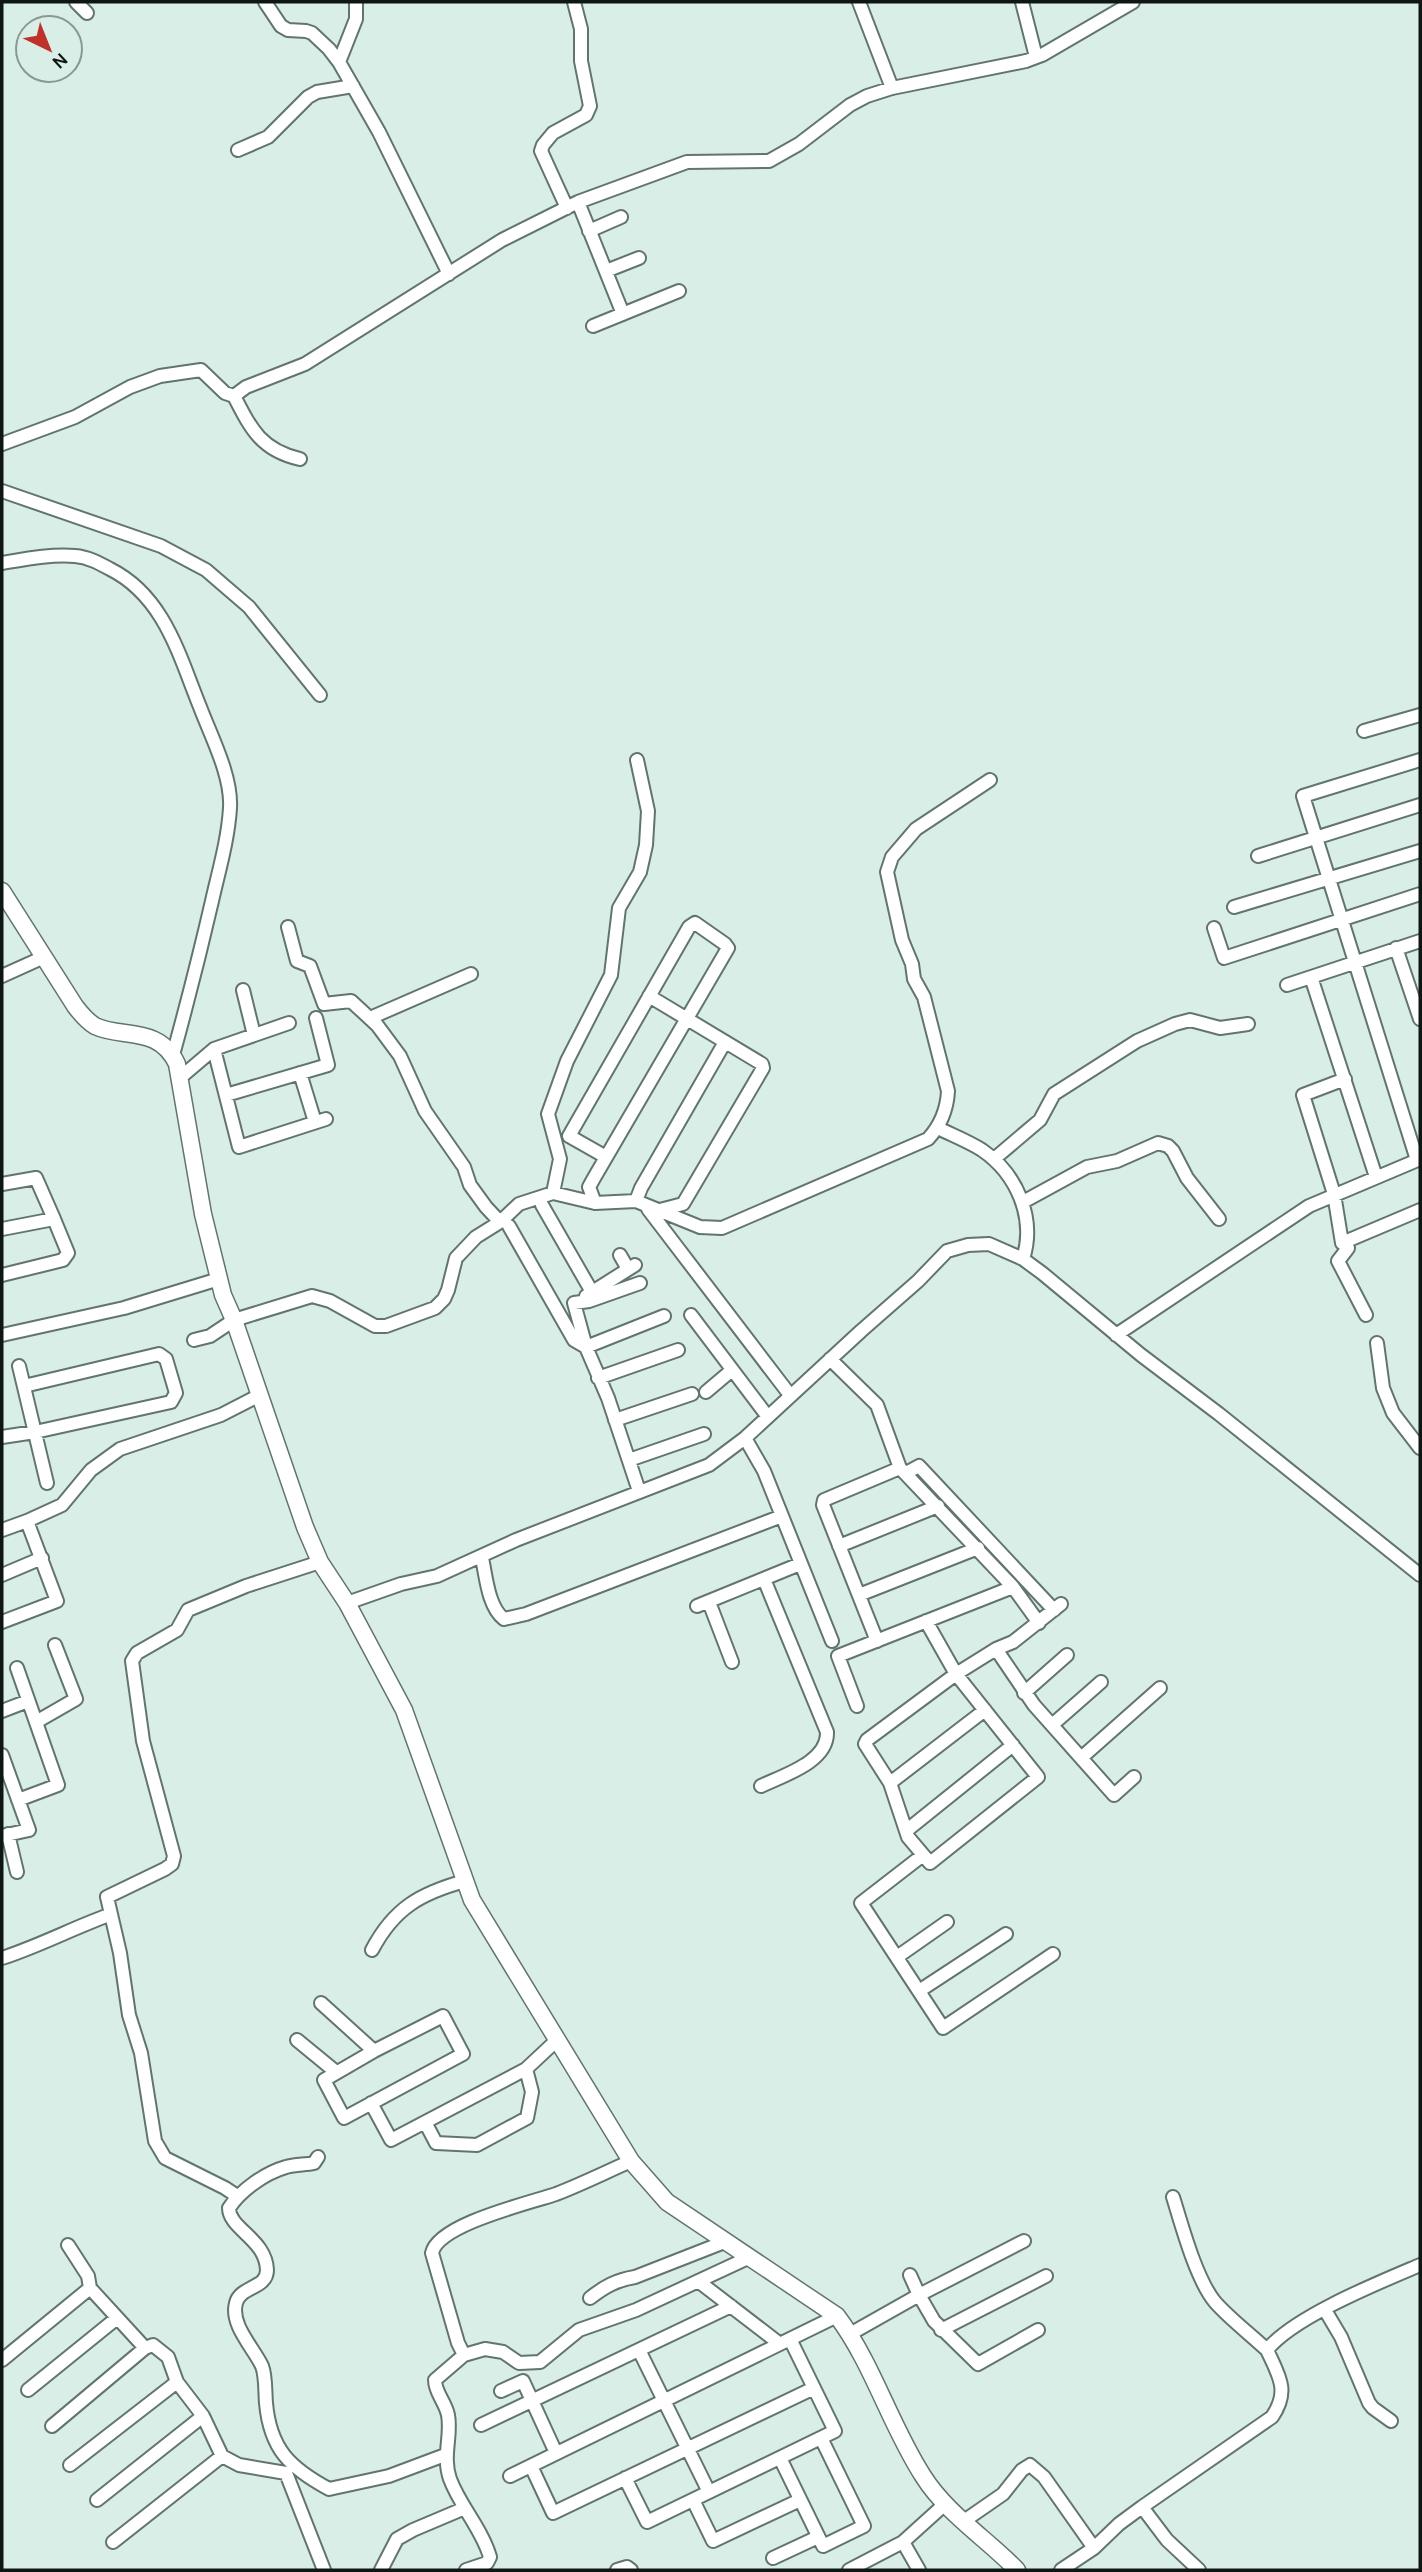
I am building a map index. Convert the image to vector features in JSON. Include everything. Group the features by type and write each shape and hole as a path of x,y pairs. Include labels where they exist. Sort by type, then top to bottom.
{"street":[{"path":"76,2 87,13"},
{"path":"265,2 281,26 288,30 306,30 312,33 339,62 379,132 449,274"},
{"path":"339,62 356,19 356,2"},
{"path":"574,2 581,29 581,61 590,106 586,114 553,133 541,151 589,231 623,314"},
{"path":"859,2 892,88"},
{"path":"1022,2 1036,57"},
{"path":"234,396 246,387 305,364 524,227 572,205 687,162 769,161 799,144 849,105 892,88 1036,57 1133,2"},
{"path":"238,149 268,137 308,97 317,92 353,86"},
{"path":"589,231 621,218"},
{"path":"606,271 639,258"},
{"path":"593,326 679,291"},
{"path":"2,444 75,417 130,387 160,376 201,370 225,393 234,396 258,438 282,455 300,459"},
{"path":"2,491 161,546 206,570 249,607 320,695"},
{"path":"2,563 77,556 116,571 132,581 159,612 173,640 228,780 230,805 224,852 200,961 173,1055 181,1077 203,1214 223,1295 320,1562 346,1603 404,1710 472,1900 631,2161 667,2202 837,2316 850,2334 898,2433 924,2478 945,2504 1017,2570"},
{"path":"1364,731 1420,715"},
{"path":"1116,1335 1310,1206 1419,1160 1303,796 1420,760"},
{"path":"553,1193 559,1159 548,1114 568,1061 611,975 619,908 640,872 646,845 648,811 637,761"},
{"path":"646,1206 700,1227 722,1228 928,1139 938,1128 947,1105 947,1091 924,997 914,979 912,964 902,940 887,872 892,857 916,829 990,780"},
{"path":"1258,856 1420,805"},
{"path":"1234,908 1420,851"},
{"path":"2,891 75,1006 88,1021 102,1028 141,1034 173,1055"},
{"path":"1214,928 1224,958 1420,894"},
{"path":"595,1203 589,1187 728,948 695,923 689,927 569,1136 606,1157"},
{"path":"288,927 297,961 310,966 324,1004 351,1001 370,1018 400,1056 425,1111 464,1167 470,1185 486,1208 505,1224 574,1340 586,1347"},
{"path":"1287,985 1420,941"},
{"path":"1396,948 1420,1019"},
{"path":"2,976 44,957"},
{"path":"370,1018 471,974"},
{"path":"1311,977 1376,1177"},
{"path":"243,990 254,1035"},
{"path":"194,1340 210,1336 234,1320 312,1296 330,1301 375,1326 386,1326 423,1313 435,1308 444,1299 456,1258 476,1237 505,1224 519,1204 553,1193 595,1203 646,1206 683,1204 763,1068 762,1064 649,996"},
{"path":"226,1096 328,1065 316,1018"},
{"path":"993,1159 1040,1120 1054,1094 1137,1041 1190,1020 1220,1028 1248,1024"},
{"path":"181,1077 215,1049 289,1023"},
{"path":"725,1042 640,1188 646,1206 790,1395"},
{"path":"215,1049 239,1147 320,1121 300,1073"},
{"path":"1345,1079 1303,1095 1334,1194 1342,1243 1349,1248 1338,1261 1366,1315"},
{"path":"938,1128 980,1149 993,1159 1023,1202 1028,1223 1028,1241 1023,1259"},
{"path":"1023,1202 1087,1167 1117,1161 1158,1143 1168,1146 1173,1152 1187,1178 1219,1219"},
{"path":"2,1184 36,1178 68,1248 63,1260 2,1275"},
{"path":"542,1205 592,1292"},
{"path":"1342,1243 1420,1210"},
{"path":"2,1229 54,1219"},
{"path":"346,1603 401,1584 437,1576 516,1541 709,1465 746,1438 790,1395 918,1282 947,1251 968,1245 989,1244 1023,1259 1420,1575"},
{"path":"559,1313 631,1267 620,1255"},
{"path":"2,1335 124,1308 219,1279"},
{"path":"574,1303 589,1301 640,1283"},
{"path":"574,1303 586,1347 639,1491"},
{"path":"691,1315 768,1417"},
{"path":"586,1347 664,1316"},
{"path":"1377,1343 1383,1388 1393,1413 1420,1448"},
{"path":"598,1378 678,1350"},
{"path":"2,1437 171,1402 176,1393 166,1359 159,1354 24,1386"},
{"path":"830,1359 877,1405 903,1470 1013,1587 1039,1623"},
{"path":"19,1366 47,1483"},
{"path":"706,1392 732,1370"},
{"path":"615,1420 692,1394"},
{"path":"2,1530 62,1505 92,1470 120,1449 221,1415 260,1395"},
{"path":"628,1460 704,1434"},
{"path":"746,1438 764,1471 832,1641"},
{"path":"877,1641 823,1505 824,1500 919,1466 1058,1607 1013,1642 996,1649 956,1674 867,1740 865,1746 890,1783 906,1831 930,1863 1038,1776 956,1674 926,1621"},
{"path":"919,1486 929,1477"},
{"path":"839,1546 938,1506"},
{"path":"482,1558 490,1594 499,1615 504,1619 526,1614 782,1516"},
{"path":"2,1622 57,1601 27,1521"},
{"path":"859,1595 978,1548"},
{"path":"2,1575 42,1558"},
{"path":"237,2196 165,2158 156,2146 141,2053 129,2015 120,1953 109,1915 109,1896 165,1869 174,1860 143,1741 131,1661 137,1653 171,1635 180,1626 188,1610 246,1586 320,1562"},
{"path":"732,1662 703,1604 800,1564"},
{"path":"761,1786 810,1761 823,1750 827,1738 827,1731 764,1579"},
{"path":"857,1706 838,1656 1013,1587"},
{"path":"36,1722 76,1699 55,1645"},
{"path":"996,1649 1024,1693 1114,1796 1135,1777"},
{"path":"1024,1693 1067,1655"},
{"path":"12,1794 58,1786 17,1668"},
{"path":"1052,1725 1101,1682"},
{"path":"1081,1758 1160,1688"},
{"path":"2,1711 29,1702"},
{"path":"890,1783 985,1710"},
{"path":"906,1831 1013,1745"},
{"path":"2,1755 12,1794 29,1830 5,1835 18,1872"},
{"path":"923,1855 861,1903 943,2028 1054,1954"},
{"path":"372,1950 384,1928 401,1911 438,1888 465,1881"},
{"path":"2,1958 109,1915"},
{"path":"897,1957 947,1922"},
{"path":"919,1991 1006,1934"},
{"path":"321,2003 374,2051"},
{"path":"443,2016 463,2054 344,2118 324,2080 336,2072 443,2016"},
{"path":"297,2040 336,2072"},
{"path":"371,2103 391,2140 526,2069 557,2040"},
{"path":"425,2122 436,2143 477,2145 527,2118 532,2092 526,2069"},
{"path":"318,2157 314,2163 283,2168 254,2183 237,2196 229,2208 232,2220 260,2248 267,2269 260,2284 239,2296 234,2317 263,2369 272,2438 290,2462 307,2477 329,2489 389,2476 445,2455"},
{"path":"464,2355 458,2343 432,2253 433,2246 468,2223 556,2194 631,2161"},
{"path":"1061,2570 1094,2548 1142,2507 1272,2417 1283,2393 1267,2350 1209,2293 1189,2246 1173,2197"},
{"path":"590,2298 603,2287 619,2280 635,2277 727,2241"},
{"path":"850,2334 1024,2241"},
{"path":"68,2245 88,2276 90,2288 145,2348"},
{"path":"466,2570 487,2563 490,2557 450,2478 445,2455 449,2418 435,2389 435,2380 464,2355 485,2349 503,2352 519,2363 540,2362 579,2330 636,2309 750,2257"},
{"path":"1267,2350 1274,2340 1289,2330 1420,2265"},
{"path":"910,2275 941,2330 978,2364 1038,2330"},
{"path":"941,2330 1046,2276"},
{"path":"625,2478 647,2522 835,2431 814,2388 785,2341 698,2281"},
{"path":"2,2360 90,2288"},
{"path":"481,2425 731,2306"},
{"path":"1325,2310 1341,2337 1369,2403 1391,2420"},
{"path":"510,2476 837,2316"},
{"path":"28,2390 117,2318"},
{"path":"52,2426 145,2348 153,2345 168,2357 177,2382 202,2416 222,2456 239,2465 286,2473 324,2570"},
{"path":"639,2350 709,2492"},
{"path":"501,2391 523,2381 556,2453"},
{"path":"71,2465 177,2382"},
{"path":"531,2466 553,2513 814,2388"},
{"path":"97,2500 202,2416"},
{"path":"780,2458 823,2546 864,2526 821,2438"},
{"path":"113,2542 222,2456"},
{"path":"964,2522 1003,2494 1022,2470 1030,2465 1044,2477 1094,2548"},
{"path":"693,2500 713,2541 800,2500"},
{"path":"849,2570 903,2542 945,2504"},
{"path":"1142,2507 1167,2540 1199,2570"},
{"path":"382,2570 397,2539 465,2508"},
{"path":"773,2558 818,2537"},
{"path":"903,2542 919,2570"},
{"path":"617,2570 627,2567 631,2570"}]}
